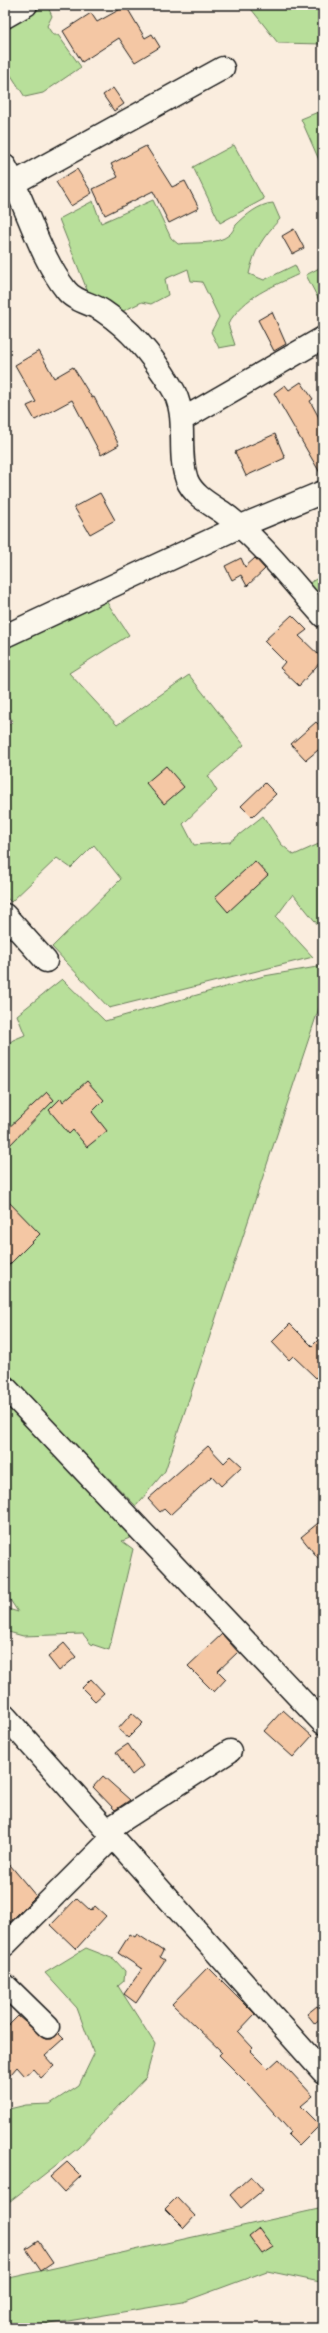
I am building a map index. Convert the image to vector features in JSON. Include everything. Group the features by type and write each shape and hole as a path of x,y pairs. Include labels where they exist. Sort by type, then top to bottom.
{"street":[{"path":"5,17 26,5"},
{"path":"222,68 8,179 38,240 67,292 102,310 150,356 173,388 182,419 184,467 187,481 195,493 241,526 323,616"},
{"path":"182,419 323,338"},
{"path":"5,636 241,526 323,492"},
{"path":"5,915 46,961"},
{"path":"5,1387 323,1723"},
{"path":"5,1716 323,2072"},
{"path":"5,1945 110,1833 230,1751"},
{"path":"5,1985 48,2027"}],"green space":[{"path":"47,5 52,16 47,26 53,35 58,35 81,67 43,93 25,97 5,66 5,28"},
{"path":"248,5 323,5 323,44 278,43"},
{"path":"323,110 323,169 301,119"},
{"path":"234,145 264,199 220,223 193,167"},
{"path":"153,200 171,238 178,244 212,242 224,238 232,232 236,225 248,214 263,205 273,203 280,219 260,244 251,265 249,274 264,280 295,265 299,274 259,293 235,314 228,324 235,345 219,348 211,332 219,317 202,282 191,281 188,269 165,279 168,295 151,304 142,302 119,313 114,304 91,300 59,219 93,201 101,223"},
{"path":"323,266 323,308 306,275"},
{"path":"323,575 323,603 306,585"},
{"path":"104,598 129,635 69,673 117,725 189,675 244,745 208,776 217,791 183,824 194,845 230,842 263,816 281,844 294,855 321,843 323,846 323,931 293,894 276,917 313,957 109,1008 52,947 121,879 94,845 71,868 57,858 11,902 5,896 5,729 13,721 5,711 5,646"},
{"path":"323,966 323,996 165,1471 136,1506 5,1373 5,1046 13,1040 25,1035 17,1015 62,979 105,1021 264,976"},
{"path":"5,1386 146,1532 122,1541 133,1549 109,1650 91,1644 83,1634 23,1636 5,1631 5,1608 18,1612 5,1592"},
{"path":"86,1948 114,1959 125,1971 124,1981 118,1986 155,2044 146,2077 78,2148 5,2205 5,2110 26,2105 50,2104 79,2085 94,2054 77,2008 45,1973"},
{"path":"323,2208 323,2280 320,2282 267,2271 183,2302 26,2328 5,2328 5,2279"}],"building":[{"path":"126,6 145,38 152,34 160,47 135,62 119,38 82,62 63,31 91,13 97,22"},
{"path":"113,88 124,104 114,111 103,95"},
{"path":"146,146 172,187 185,181 199,208 169,223 153,191 105,215 93,189 118,177 111,164"},
{"path":"77,169 92,193 71,206 56,182"},
{"path":"294,229 304,248 292,254 282,236"},
{"path":"272,312 286,344 274,351 258,320"},
{"path":"39,351 54,378 73,367 92,398 94,397 119,445 101,455 72,400 35,420 27,406 36,402 15,365"},
{"path":"301,382 313,399 310,401 323,425 323,478 274,393 285,385 289,390"},
{"path":"275,434 285,458 246,476 235,452"},
{"path":"100,493 115,520 90,534 74,507"},
{"path":"241,558 245,567 255,558 265,569 247,586 241,575 232,580 225,566"},
{"path":"292,615 307,630 299,636 323,659 299,686 280,668 285,662 264,641"},
{"path":"316,722 323,729 323,746 306,760 291,744"},
{"path":"166,766 184,787 164,804 146,783"},
{"path":"265,783 276,794 252,817 241,806"},
{"path":"255,861 268,875 228,912 215,897"},
{"path":"87,1081 104,1100 92,1112 107,1131 87,1147 73,1130 69,1134 49,1110 61,1098 63,1102"},
{"path":"47,1092 54,1100 5,1150 5,1131"},
{"path":"5,1198 40,1234 5,1269"},
{"path":"290,1324 312,1346 323,1335 323,1371 316,1378 293,1356 289,1360 272,1342"},
{"path":"208,1446 224,1463 231,1456 242,1466 221,1486 212,1476 170,1515 164,1509 160,1512 148,1499"},
{"path":"323,1519 323,1564 301,1537"},
{"path":"222,1634 238,1652 218,1671 226,1679 214,1692 188,1666"},
{"path":"64,1643 76,1657 59,1671 48,1657"},
{"path":"91,1679 104,1693 95,1701 82,1688"},
{"path":"283,1710 312,1736 293,1757 264,1731"},
{"path":"132,1713 143,1723 128,1738 118,1729"},
{"path":"128,1744 143,1766 132,1775 116,1752"},
{"path":"103,1776 130,1800 115,1810 93,1787"},
{"path":"5,1859 36,1896 5,1927"},
{"path":"77,1898 91,1911 95,1906 106,1916 76,1949 51,1925"},
{"path":"130,1934 135,1937 137,1934 163,1951 160,1957 165,1960 136,2003 124,1994 142,1969 118,1953"},
{"path":"208,1967 255,2014 238,2032 253,2048 250,2051 268,2069 279,2059 313,2096 301,2106 320,2125 299,2146 288,2135 291,2132 250,2086 219,2055 222,2052 172,2004"},
{"path":"317,2006 323,2013 323,2017 315,2024 307,2014"},
{"path":"18,2016 45,2039 52,2039 58,2033 64,2039 45,2056 54,2066 41,2078 33,2069 25,2076 17,2067 5,2081 5,2029"},
{"path":"67,2162 81,2176 64,2192 50,2177"},
{"path":"251,2176 263,2190 241,2208 230,2195"},
{"path":"177,2197 195,2216 184,2228 165,2209"},
{"path":"259,2228 273,2247 262,2254 249,2236"},
{"path":"38,2241 53,2263 41,2271 26,2249"}]}
